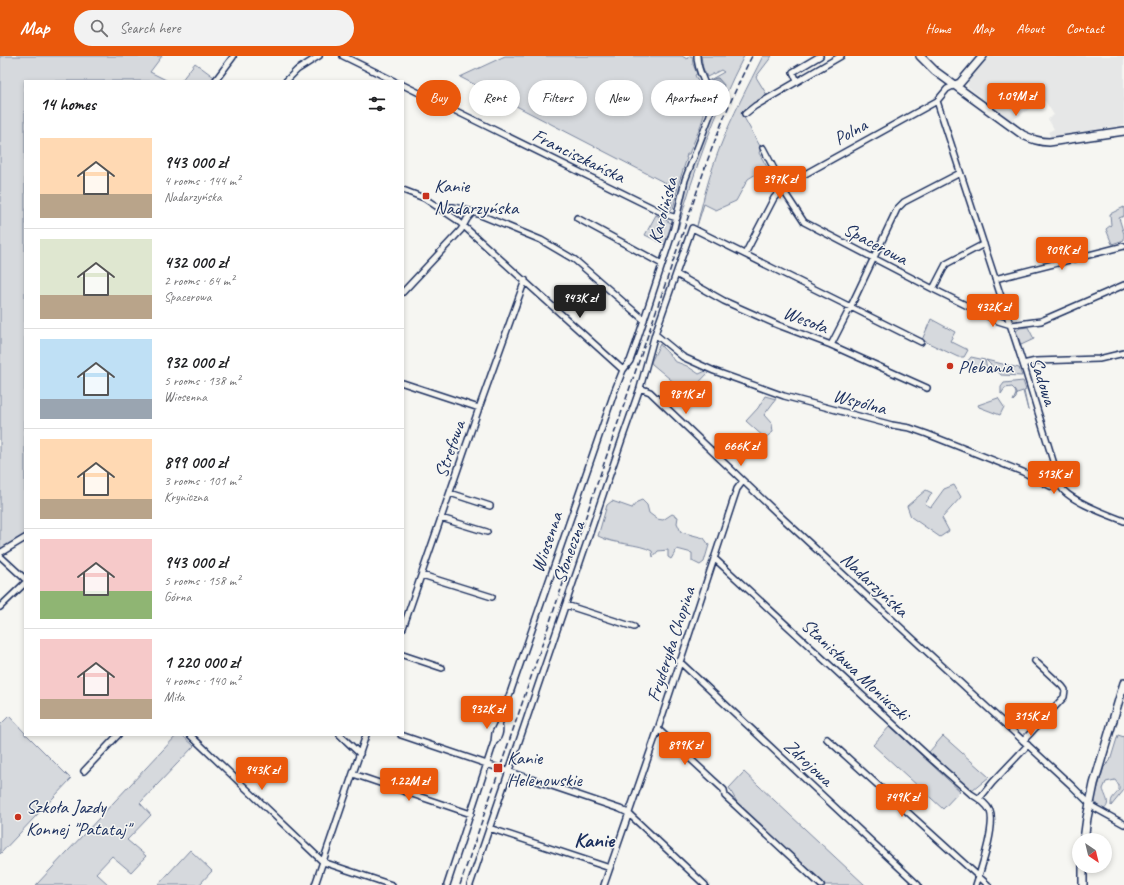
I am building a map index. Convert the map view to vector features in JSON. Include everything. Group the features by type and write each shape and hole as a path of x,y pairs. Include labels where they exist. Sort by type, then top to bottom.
{"main road":[{"path":"920,56 935,71 1023,135 1041,142 1124,131"},
{"path":"955,85 960,83 983,56"},
{"path":"1085,833 1089,804 1094,784 1124,683"},
{"path":"1082,873 1083,885"}],"street":[{"path":"287,80 297,70 319,56"},
{"path":"343,56 392,80"},
{"name":"Karolińska","path":"623,370 630,361 644,320 677,218 685,180 710,115 710,93 699,68 697,56"},
{"path":"797,81 793,72 820,56 826,64"},
{"path":"745,114 755,106 841,56"},
{"path":"216,80 233,57"},
{"name":"Franciszkańska","path":"404,85 668,215 677,218"},
{"name":"Polna","path":"745,254 774,198 783,187 937,101 947,88 955,85"},
{"name":"Sadowa","path":"937,101 1011,325 1060,484 1063,490 1069,495 1089,506 1124,521"},
{"name":"Spacerowa","path":"763,148 782,184 785,194 804,222 933,289 998,321 1011,325"},
{"path":"831,345 897,209 904,202 960,173"},
{"path":"404,190 424,198 464,226 623,370"},
{"path":"443,210 449,207 454,207 473,212 542,240 575,260 644,320"},
{"path":"404,291 464,226 467,219 473,212"},
{"path":"577,218 662,264"},
{"name":"Słoneczna","path":"470,885 640,388 655,334 692,228 745,254"},
{"path":"933,289 946,264 984,244"},
{"path":"995,279 1124,246"},
{"path":"745,254 921,342"},
{"name":"Wesoła","path":"676,274 724,301 778,325 831,345 927,388"},
{"name":"Strefowa","path":"404,625 525,280"},
{"path":"1011,325 1041,321 1124,285"},
{"name":"Wspólna","path":"655,334 683,357 742,382 784,396 915,430 1023,472 1050,486 1054,487 1060,484"},
{"path":"1023,364 1040,361 1099,359 1124,353"},
{"name":"Wiosenna","path":"447,885 486,764 499,733 500,725 623,370"},
{"path":"404,383 479,408"},
{"name":"Nadarzyńska","path":"640,388 650,392 743,481 1028,745 1089,804 1124,824"},
{"name":"Fryderyka Chopina","path":"604,885 658,729 679,661 714,558 738,489 743,481"},
{"path":"450,493 490,506"},
{"path":"441,518 487,532"},
{"path":"24,539 0,555 24,578"},
{"name":"Stanisława Moniuszki","path":"714,558 928,756 971,794 979,799 989,810 991,821 990,832 976,885"},
{"path":"422,575 492,597"},
{"path":"0,607 24,584"},
{"path":"566,605 634,627"},
{"path":"404,655 442,668"},
{"name":"Zdrojowa","path":"679,661 918,885"},
{"path":"1022,740 1064,697 1065,694 1062,686 1036,661"},
{"path":"658,729 724,790 725,796 821,885"},
{"path":"84,771 117,736"},
{"path":"191,736 323,861 392,885"},
{"path":"341,736 360,754"},
{"path":"315,885 366,736"},
{"path":"404,736 620,809 628,813 705,885"},
{"path":"827,739 988,885"},
{"path":"979,799 1028,745"},
{"path":"353,774 471,814"},
{"path":"489,828 610,868"}],"shaded area":[{"path":"0,56 162,56 150,72 166,80 24,80 24,536 0,551"},
{"path":"505,56 682,56 687,59 689,56 692,56 697,74 695,75 698,80 651,80 651,116 703,116 689,154 687,154 673,209 669,211 675,188 536,116 587,116 587,80 528,80 528,112 520,108 520,80 469,80 469,82 460,77"},
{"path":"701,56 744,56 730,85 730,80 710,80 724,72 721,70 707,77 703,68"},
{"path":"763,56 772,56 756,77 767,95 741,112 761,148 759,153 767,167 748,179 736,201 716,210 704,204 697,226 707,186 720,147 735,112"},
{"path":"989,56 1124,56 1124,125 1051,137 1048,132 1054,129 1048,119 1054,115 1045,101 1032,107 1011,121 968,87 968,81"},
{"path":"195,63 214,77 212,80 182,80"},
{"path":"718,78 720,80 711,80"},
{"path":"712,116 716,116 691,184 678,229 676,228 689,175"},
{"path":"1124,207 1124,216 1119,218 1124,234 1124,240 1112,244 1106,229 1111,225 1110,214"},
{"path":"656,215 673,224 666,245 645,235"},
{"path":"931,319 955,332 950,341 968,350 964,357 958,357 922,340"},
{"path":"1028,327 1034,339 1021,345 1016,331 1020,328"},
{"path":"660,344 674,361 687,366 699,374 708,370 710,371 688,394 652,364 651,362"},
{"path":"971,357 985,360 987,369 967,362"},
{"path":"986,360 1019,368 1022,376 1001,375"},
{"path":"1023,381 1026,390 1024,391 1028,410 1023,391 1017,393 1016,398 1013,401 1016,394 1012,387 1005,388 1001,394 1001,387 1004,383"},
{"path":"765,396 776,399 764,415 772,424 773,432 765,438 746,421 758,408"},
{"path":"998,398 1004,407 1000,415 979,407 978,405"},
{"path":"954,485 961,497 942,518 949,531 940,537 911,517 907,506 926,490 932,493 925,504 931,507 944,489"},
{"path":"642,500 647,505 649,513 657,519 663,520 672,514 678,517 677,523 681,532 704,538 709,545 704,562 700,565 692,561 692,553 677,549 671,559 668,557 668,550 658,551 653,557 652,551 646,548 612,541 598,536 607,505 612,501 632,508 637,502"},
{"name":"Szkoła Jazdy Konnej \"Patataj\"","path":"9,716 24,732 24,736 28,736 71,779 0,854 0,725"},
{"path":"890,726 960,791 943,809 873,745"},
{"path":"1118,735 1124,737 1124,790 1111,806 1112,800 1119,787 1115,780 1106,782 1103,789 1107,800 1107,805 1103,810 1098,807 1094,800 1104,767 1110,761"},
{"path":"176,736 183,736 194,746 140,803 151,815 127,840 146,856 131,872 112,856 96,873 109,885 36,885"},
{"path":"943,736 989,777 972,791 929,752"},
{"path":"744,772 865,885 825,885 738,804 729,788"},
{"path":"190,850 212,871 199,885 158,885"}],"railway":[{"path":"460,885 708,159 728,107 752,56"}],"place":[{"name":"Kanie Nadarzyńska","path":"426,196"},
{"name":"Plebania","path":"950,366"},
{"name":"Kanie Helenowskie","path":"498,768"},
{"name":"Szkoła Jazdy Konnej \"Patataj\"","path":"18,817"}],"district":[{"name":"Kanie","path":"594,840"}]}
